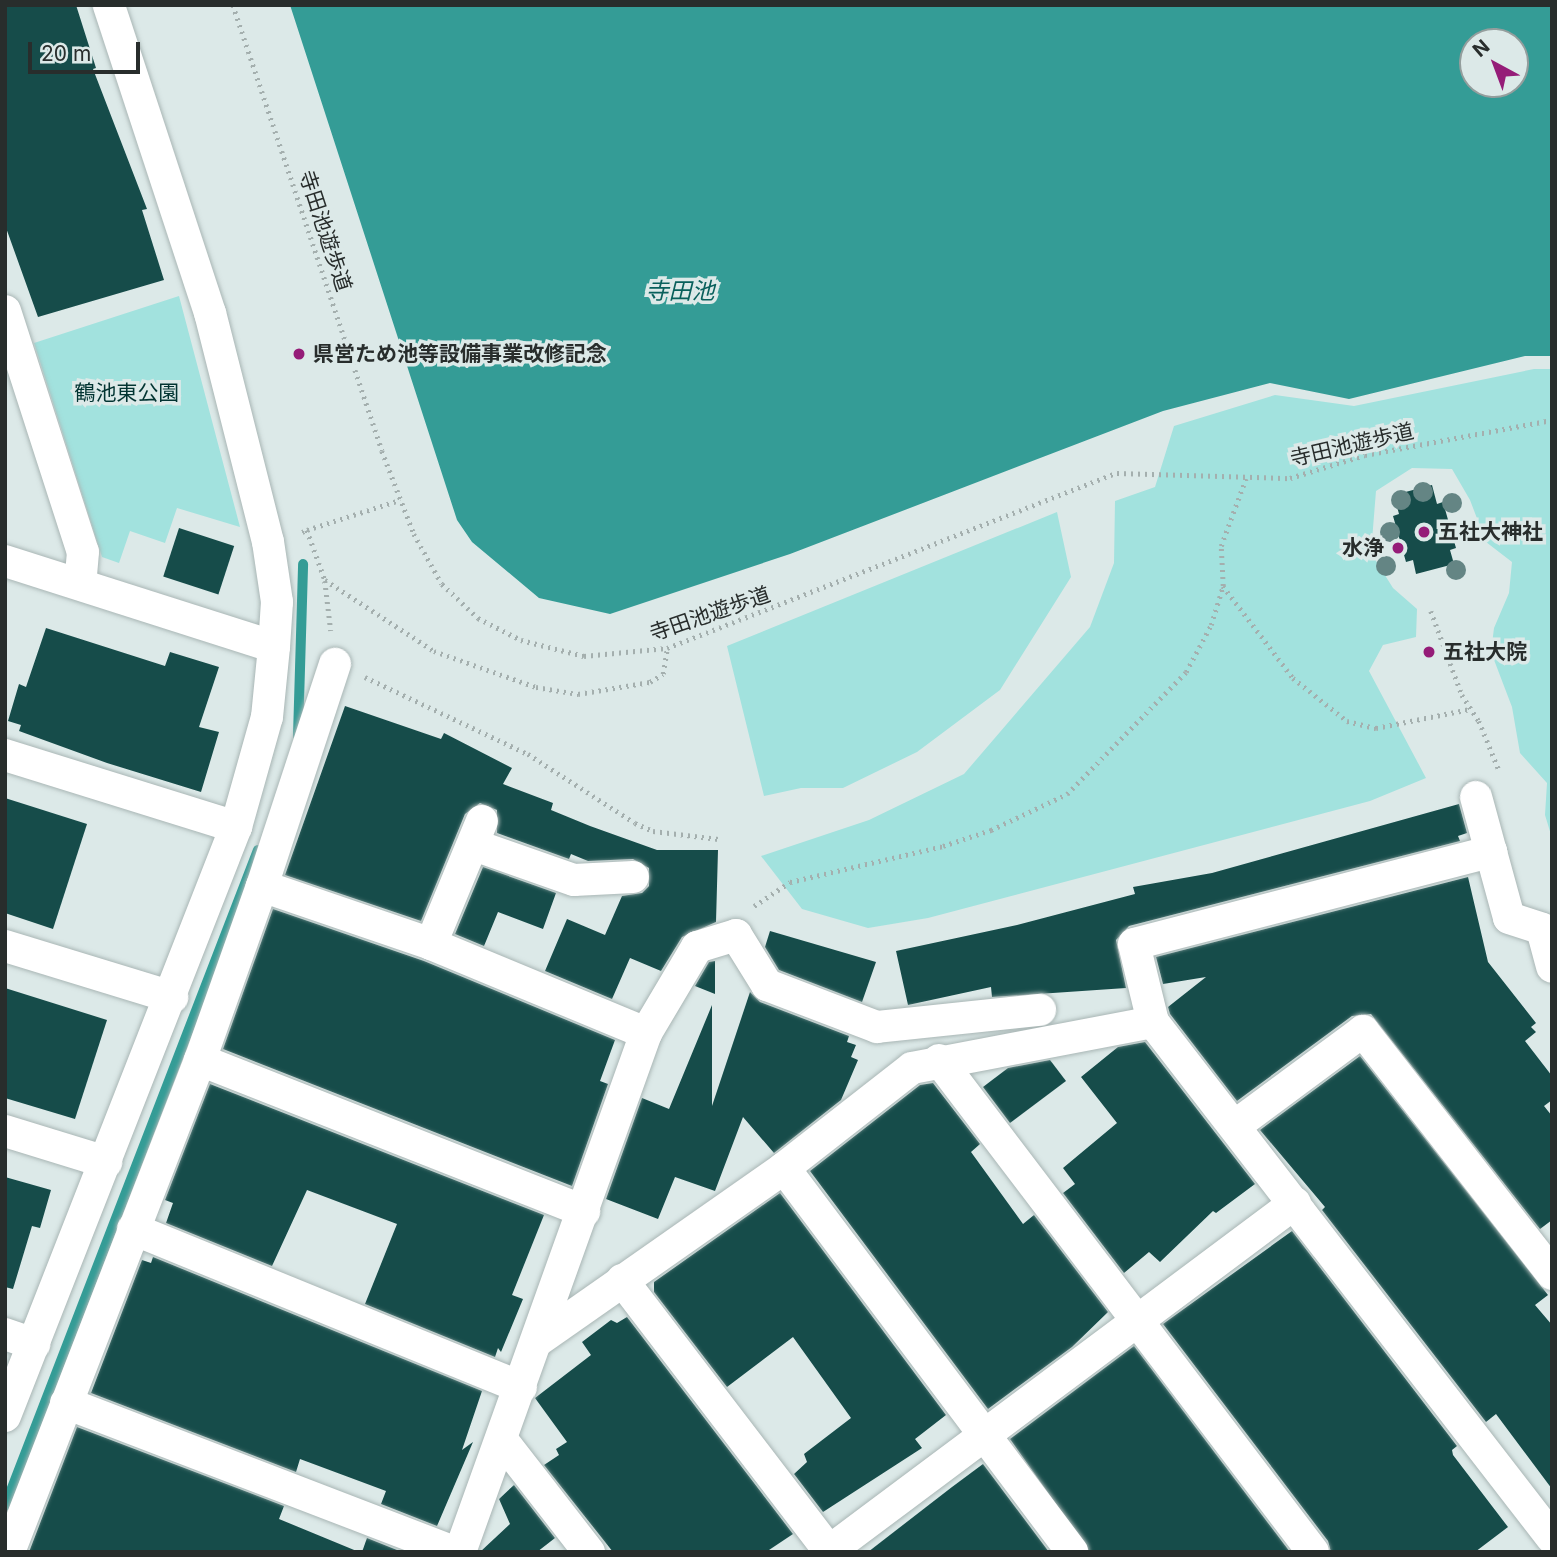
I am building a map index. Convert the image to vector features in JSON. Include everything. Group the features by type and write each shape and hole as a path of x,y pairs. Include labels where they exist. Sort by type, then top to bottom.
{"street":[{"path":"5,1416 20,1339 106,1162 236,827 267,717 274,648 277,602 268,542 210,313 110,5"},
{"path":"5,312 83,552 80,584"},
{"path":"5,561 274,648"},
{"path":"9,1552 200,1060 262,886 332,673"},
{"path":"5,755 236,827"},
{"path":"1476,797 1509,918 1542,929 1552,967"},
{"path":"431,944 478,833 574,880 633,877"},
{"path":"1491,852 1134,944 1153,1023 1236,1125 1552,1538"},
{"path":"262,886 431,944 646,1033"},
{"path":"460,1552 540,1339 646,1033 697,947 736,935 767,985 877,1027 1040,1010"},
{"path":"5,946 172,997"},
{"path":"540,1339 784,1168 912,1068 939,1060 1153,1023"},
{"path":"1236,1125 1363,1031 1552,1274"},
{"path":"200,1060 584,1211"},
{"path":"939,1060 1313,1552"},
{"path":"5,1131 106,1162"},
{"path":"784,1168 1072,1552"},
{"path":"622,1280 829,1552 1295,1203"},
{"path":"134,1229 521,1387"},
{"path":"66,1404 454,1552"},
{"path":"502,1440 589,1552"}],"path":[{"name":"寺田池遊歩道","path":"233,5 400,500 442,584 478,618 521,640 584,656 667,648 1117,473 1182,471 1246,478 1290,478 1365,455 1552,420"},
{"path":"736,935 749,911 790,882 943,846 991,830 1067,794 1186,672 1210,625 1223,586 1221,546 1246,478"},
{"path":"268,542 400,500"},
{"path":"307,530 325,580 332,673 361,676 528,754 653,831 719,839"},
{"path":"325,580 434,651 536,687 578,694 650,682 663,674 667,648"},
{"path":"1223,586 1293,678 1347,721 1376,728 1470,709"}],"green space":[{"name":"鶴池東公園","path":"179,296 240,527 177,508 165,543 130,531 119,563 102,557 34,343"},
{"path":"1534,369 1552,369 1552,838 1545,815 1547,783 1520,753 1512,707 1491,652 1494,628 1509,593 1512,562 1486,542 1470,500 1452,469 1412,468 1376,491 1371,553 1393,588 1417,609 1416,637 1383,645 1369,671 1426,778 1370,801 928,918 868,928 802,909 761,856 869,820 964,774 1090,627 1114,563 1115,501 1155,487 1174,426 1275,395 1354,406"},
{"path":"1057,512 1071,577 1000,690 917,752 843,788 801,788 764,796 727,646"}],"water":[{"name":"寺田池","path":"290,5 1552,5 1552,356 1525,356 1349,399 1270,383 1163,411 790,554 610,614 539,598 472,542 457,520"}],"building":[{"path":"5,5 76,5 96,68 93,69 147,209 142,210 164,280 38,317 5,225"},
{"name":"五社大神社","path":"1432,485 1437,504 1443,502 1456,548 1450,550 1454,564 1416,574 1413,560 1406,562 1393,516 1399,514 1394,495"},
{"path":"179,528 234,546 218,594 163,577"},
{"path":"46,628 165,666 170,652 219,667 199,727 219,732 201,792 107,763 19,731 21,725 8,721 19,684 26,687"},
{"path":"345,706 441,739 444,733 512,768 503,784 553,803 551,810 590,826 657,850 718,850 716,922 682,937 661,971 630,958 612,999 545,971 567,919 605,935 622,896 642,893 649,886 649,868 633,859 588,861 571,854 569,859 497,833 497,810 480,803 465,814 421,921 285,875"},
{"path":"5,798 87,824 53,929 5,913"},
{"path":"1459,804 1467,833 1458,836 1460,841 1129,926 1116,940 1126,988 992,997 991,987 908,1005 896,951 1017,925 1135,894 1133,887 1212,873"},
{"path":"483,867 556,893 543,929 498,912 484,946 455,934"},
{"path":"1468,877 1488,962 1536,1023 1531,1027 1536,1032 1525,1041 1552,1076 1552,1100 1544,1106 1552,1116 1552,1220 1540,1229 1371,1014 1352,1016 1237,1101 1170,1014 1168,1007 1206,977 1163,984 1156,957"},
{"path":"273,909 424,961 615,1040 600,1081 608,1084 572,1186 223,1049"},
{"path":"770,931 876,962 862,1002 779,970 765,947"},
{"path":"715,961 715,994 695,986 709,962"},
{"path":"5,988 107,1020 75,1119 5,1098"},
{"path":"750,992 760,1002 849,1036 847,1042 856,1045 851,1057 858,1060 841,1100 774,1153 743,1117 715,1191 675,1177 658,1219 606,1199 642,1098 669,1109 712,1005 712,1106"},
{"path":"1145,1042 1255,1184 1216,1213 1213,1211 1160,1262 1149,1252 1124,1273 1063,1193 1075,1184 1063,1168 1117,1123 1081,1077 1118,1047"},
{"path":"1360,1056 1548,1295 1535,1305 1552,1325 1552,1489 1496,1414 1486,1422 1322,1210 1325,1207 1260,1130"},
{"path":"1050,1060 1066,1081 1010,1123 983,1087 1008,1068"},
{"path":"933,1083 980,1144 971,1152 1023,1224 1034,1215 1108,1312 1072,1347 988,1409 810,1171 920,1085"},
{"path":"210,1084 544,1215 512,1295 523,1299 501,1352 498,1348 495,1357 365,1304 397,1224 307,1190 272,1266 166,1223 173,1203 165,1200"},
{"path":"5,1177 51,1190 40,1228 32,1226 13,1289 5,1287"},
{"path":"780,1193 946,1415 915,1439 922,1448 823,1512 794,1474 807,1462 804,1454 851,1418 793,1337 727,1387 654,1292 654,1282"},
{"path":"1292,1231 1457,1446 1452,1450 1453,1455 1508,1527 1475,1552 1331,1552 1328,1541 1163,1324"},
{"path":"153,1257 482,1391 462,1450 473,1442 437,1526 381,1504 386,1491 300,1459 296,1472 91,1393 142,1260 151,1263"},
{"path":"627,1317 793,1534 766,1552 613,1552 544,1465 559,1455 556,1449 567,1442 535,1398 591,1355 582,1342 611,1320 617,1323"},
{"path":"1134,1346 1290,1552 1090,1552 1010,1439"},
{"path":"77,1427 284,1506 279,1519 359,1552 29,1552"},
{"path":"983,1464 1049,1552 868,1552 952,1487"},
{"path":"514,1485 555,1538 537,1552 480,1552 510,1524 499,1499"},
{"path":"367,1538 402,1552 362,1552"}],"waterway":[{"path":"298,736 303,564"},
{"path":"5,1506 258,850"}],"place":[{"name":"県営ため池等設備事業改修記念","path":"299,354"},
{"name":"五社大神社","path":"1424,532"},
{"name":"水浄","path":"1398,548"},
{"name":"五社大院","path":"1429,652"}]}
